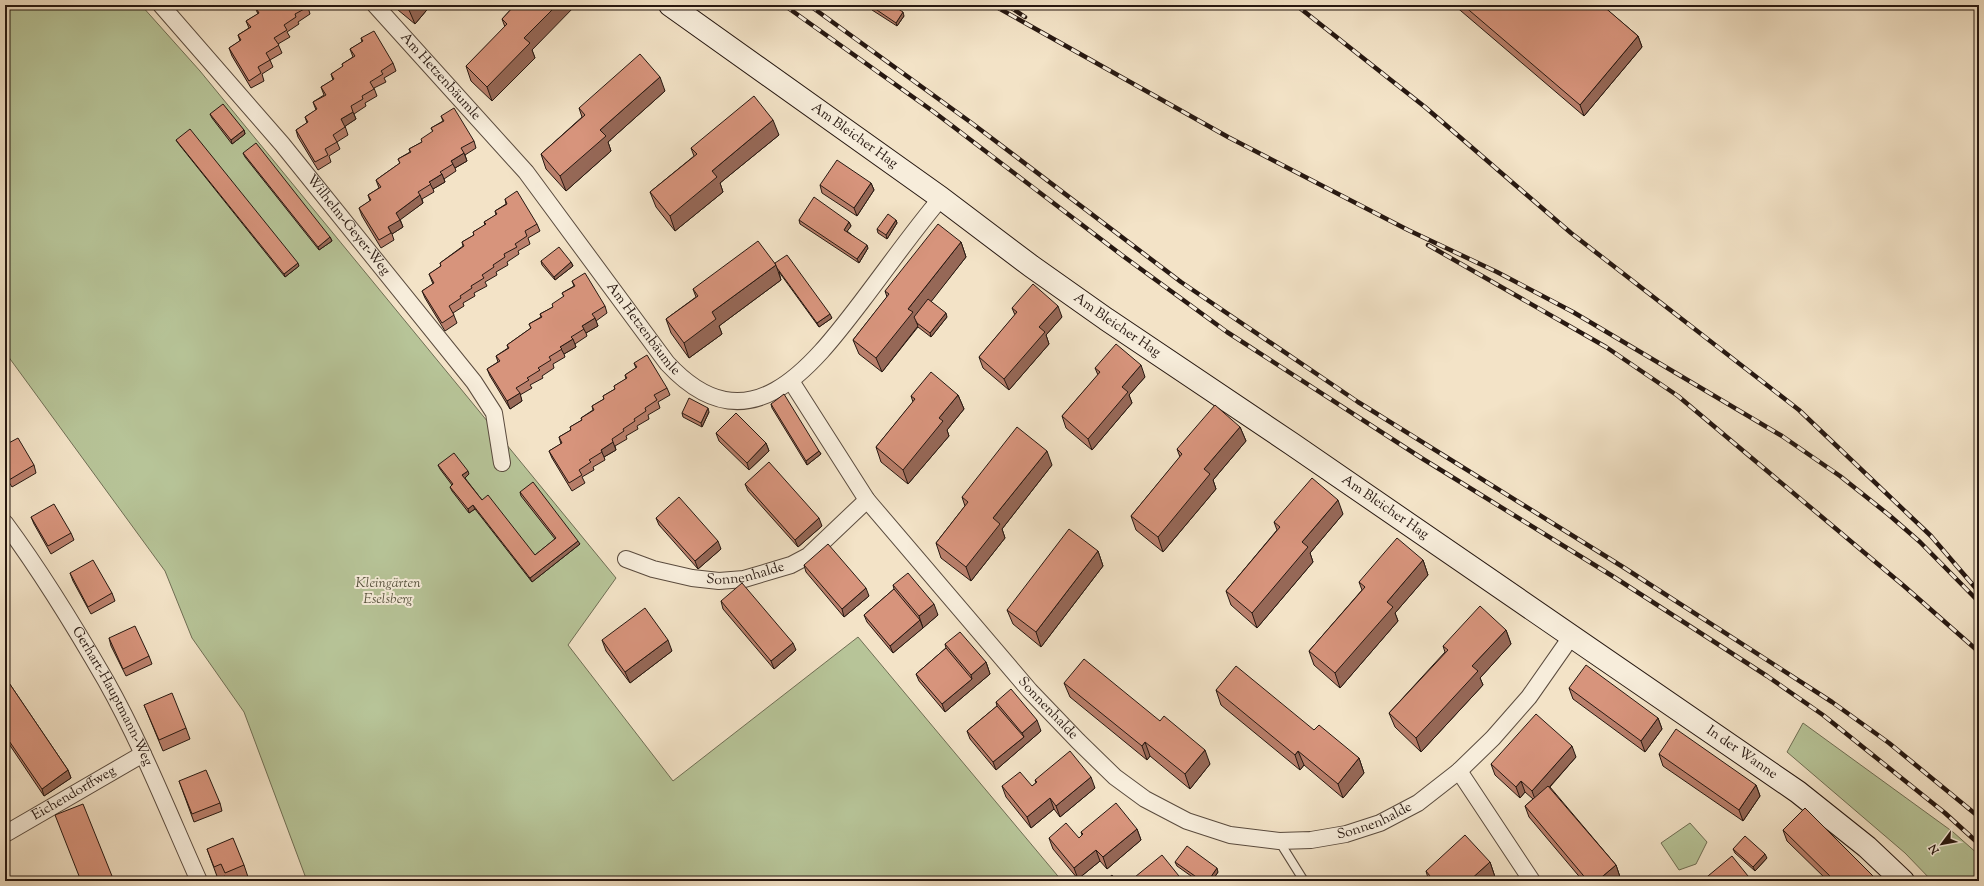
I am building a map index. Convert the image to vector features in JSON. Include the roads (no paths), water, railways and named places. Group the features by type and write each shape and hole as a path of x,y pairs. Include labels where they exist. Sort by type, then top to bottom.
{"street":[{"name":"Wilhelm-Geyer-Weg","path":"161,5 282,144 474,382 494,413 502,463"},
{"name":"Am Hetzenbäumle","path":"375,5 526,172 653,346 682,379 697,390 713,398 731,401 757,398 792,381 807,368 846,321 941,198"},
{"name":"Am Bleicher Hag","path":"670,5 941,198 1031,266 1106,319 1292,444 1570,637"},
{"name":"Sonnenhalde","path":"792,381 867,500 1030,691 1115,777 1145,799 1187,821 1230,835 1279,841 1311,840 1346,834 1380,823 1418,803 1459,771 1493,738 1529,697 1570,637"},
{"name":"Sonnenhalde","path":"626,559 653,569 692,578 719,581 744,579 791,565 808,556 867,500"},
{"name":"Gerhart-Hauptmann-Weg","path":"5,523 49,590 106,682 142,754 199,881"},
{"name":"In der Wanne","path":"1570,637 1798,792 1867,847 1903,881"},
{"name":"Eichendorffweg","path":"5,834 142,754"},
{"path":"1459,771 1532,881"}],"lane":[{"path":"1279,841 1304,881"}],"railway":[{"path":"784,5 934,112 1123,256 1227,332 1423,459 1614,577 1767,676 1823,715 1945,813 1979,844"},
{"path":"809,5 973,124 1181,282 1358,402 1623,567 1832,702 1889,743 1979,817"},
{"path":"993,5 1228,137 1408,230 1497,272 1573,312 1782,436 1840,476 1889,515 1920,542 1979,602"},
{"path":"1007,5 1025,17"},
{"path":"1296,5 1425,107 1571,233 1799,410 1931,536 1979,592"},
{"path":"1428,245 1606,347 1678,396 1904,586 1979,652"}],"park label":[{"name":"Kleingärten Eselsberg","path":"388,592"}]}
